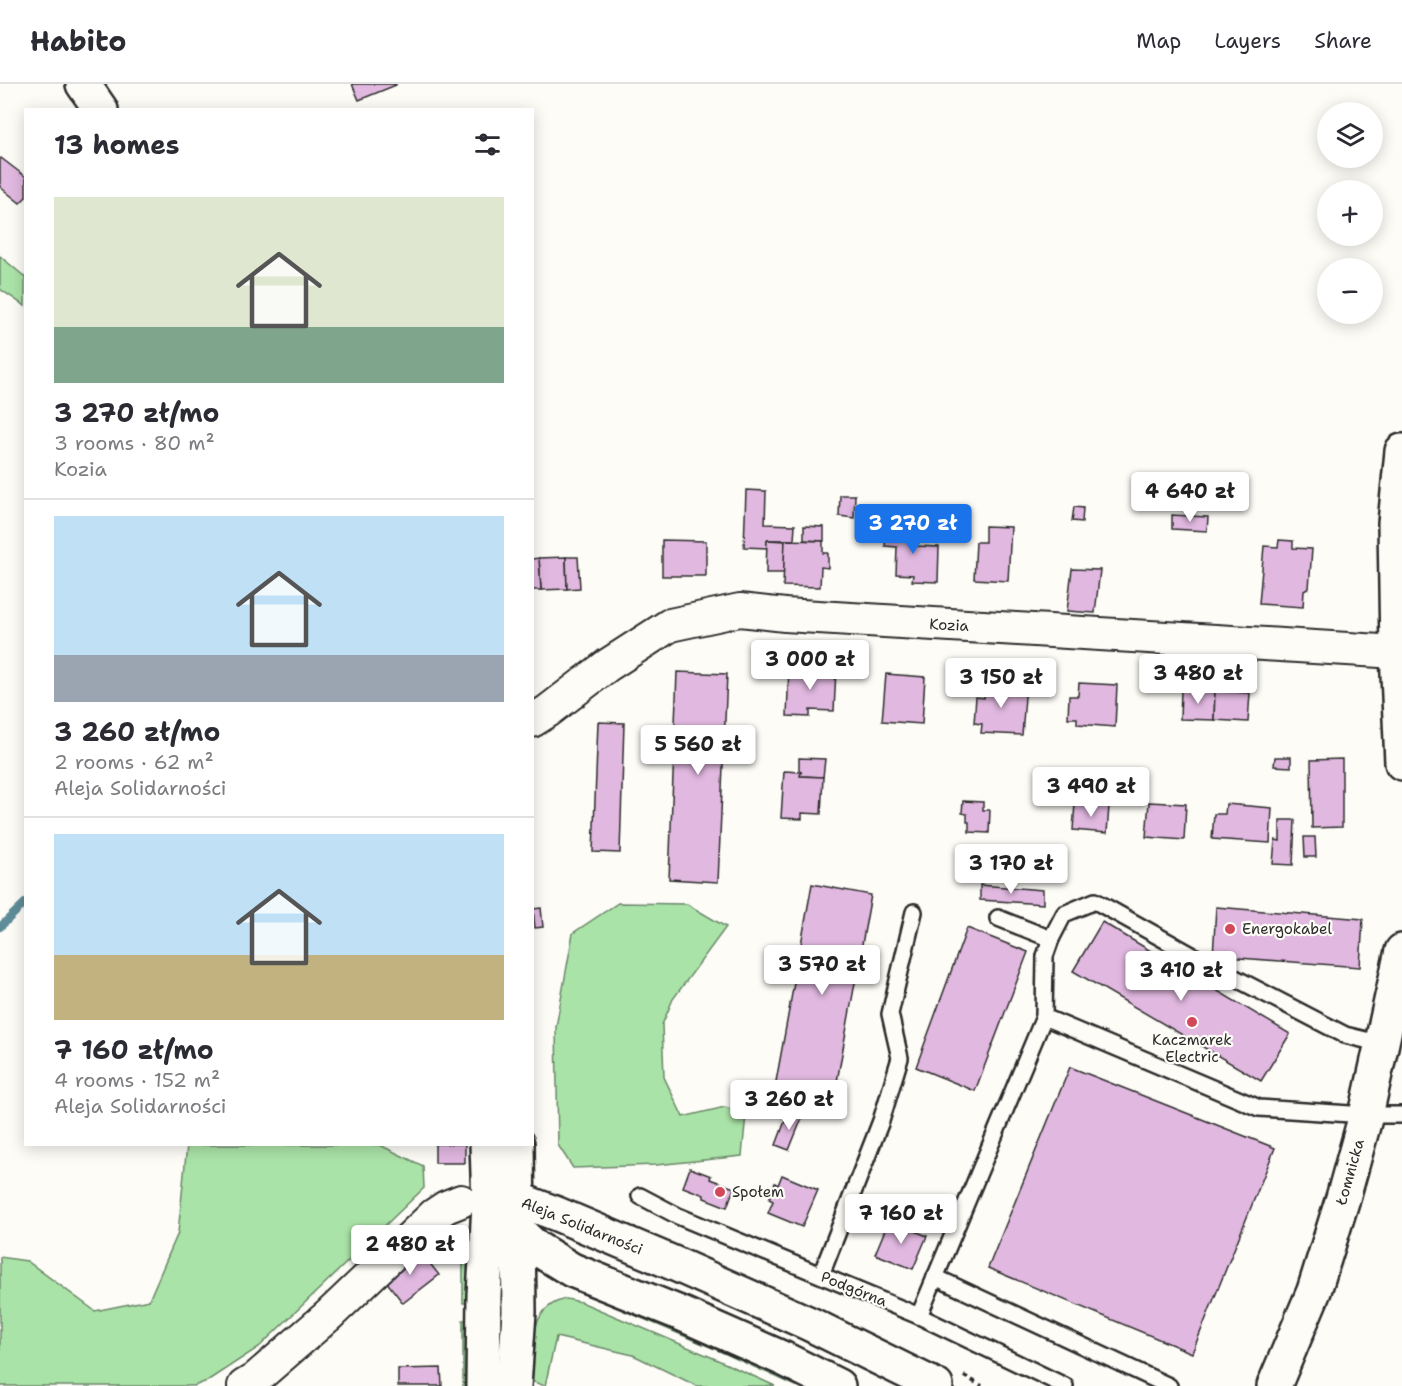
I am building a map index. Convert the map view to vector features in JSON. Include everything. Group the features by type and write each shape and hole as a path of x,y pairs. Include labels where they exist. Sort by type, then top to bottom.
{"street":[{"path":"83,84 100,108"},
{"path":"1402,451 1395,523 1402,763"},
{"name":"Kozia","path":"534,719 548,711 608,665 669,625 740,610 785,615 1397,652"},
{"name":"Łomnicka","path":"1274,1386 1314,1291 1343,1198 1366,1115 1402,951"},
{"path":"483,1386 484,1295 489,1201 487,1146"},
{"path":"489,1201 516,1146"},
{"path":"489,1201 518,1232 519,1312 514,1386"},
{"path":"244,1386 254,1380 329,1315 434,1215 446,1207 489,1201"},
{"name":"Aleja Solidarności","path":"489,1201 557,1214 741,1292 810,1324 950,1381"},
{"name":"Aleja Solidarności","path":"518,1232 536,1248 572,1270 682,1314 784,1359 838,1386"},
{"path":"519,1312 534,1288 572,1270"}],"lane":[{"path":"919,1316 1044,1017 1045,956 1064,914 1095,901 1208,964 1345,1035 1382,1044"},
{"path":"821,1275 881,1121 900,1058 890,1014 914,912"},
{"path":"998,918 1051,939"},
{"path":"1044,1017 1259,1108 1402,1115"},
{"name":"Podgórna","path":"640,1196 678,1216 919,1316 1065,1386"},
{"path":"935,1277 1169,1386"}],"path":[{"path":"950,1381 982,1386"}],"green space":[{"path":"0,256 24,276 24,305 0,289"},
{"path":"618,903 687,904 726,927 673,999 662,1025 664,1077 683,1117 725,1107 746,1114 742,1156 656,1165 573,1168 558,1145 556,1027 573,933"},
{"path":"187,1146 382,1146 423,1166 424,1188 259,1347 207,1381 194,1386 0,1386 0,1257 27,1261 95,1311 149,1300 178,1233"},
{"path":"473,1226 473,1303 463,1303 463,1253 466,1238"},
{"path":"581,1289 804,1386 796,1386 582,1293"},
{"path":"566,1299 581,1302 775,1386 697,1386 633,1355 556,1337 545,1386 531,1381 533,1344 538,1320 553,1304"},
{"path":"463,1320 474,1320 474,1386 463,1386"}],"building":[{"path":"352,84 396,84 396,85 359,100"},
{"path":"0,159 24,175 24,199 20,203 0,187"},
{"path":"746,490 766,491 765,524 795,525 794,540 767,540 767,548 744,547"},
{"path":"840,495 855,495 854,518 839,516"},
{"path":"1074,507 1083,508 1082,522 1072,521"},
{"path":"1172,515 1208,517 1207,531 1172,529"},
{"path":"887,525 916,527 916,546 939,547 938,582 912,581 913,575 896,574 897,547 885,546"},
{"path":"804,526 824,527 824,541 804,540"},
{"path":"985,526 1011,527 1008,581 974,579 976,542 985,542"},
{"path":"662,540 706,541 706,576 662,576"},
{"path":"767,540 785,541 784,573 766,573"},
{"path":"785,540 823,541 823,553 828,553 828,568 821,567 820,587 783,586"},
{"path":"1279,540 1293,541 1293,548 1312,549 1309,588 1304,591 1303,607 1259,604 1264,546 1278,547"},
{"path":"566,557 567,589 541,590 539,558"},
{"path":"566,557 578,557 580,588 567,589"},
{"path":"539,558 541,590 534,590 534,559"},
{"path":"1072,569 1100,570 1095,613 1067,611"},
{"path":"789,667 836,670 834,711 810,710 810,717 787,716"},
{"path":"677,672 727,674 718,882 669,879"},
{"path":"886,674 925,677 922,724 882,721"},
{"path":"986,681 1026,684 1022,735 981,733 982,724 974,723 976,697 984,698"},
{"path":"1079,683 1117,685 1115,727 1077,724 1077,718 1068,718 1069,696 1078,696"},
{"path":"1181,690 1215,691 1214,720 1180,719"},
{"path":"1215,691 1250,693 1248,722 1214,720"},
{"path":"598,722 624,723 620,853 593,852"},
{"path":"1275,757 1291,757 1291,767 1274,766"},
{"path":"799,758 825,759 823,777 800,776"},
{"path":"1342,759 1342,827 1312,828 1311,760"},
{"path":"784,771 801,772 800,776 823,777 821,814 802,813 802,819 781,818"},
{"path":"963,801 983,802 983,810 990,810 989,833 969,832 967,814 962,813"},
{"path":"1149,802 1186,804 1184,840 1146,837"},
{"path":"1075,803 1109,806 1107,833 1073,830"},
{"path":"1226,804 1272,808 1270,843 1212,839 1214,814 1225,814"},
{"path":"1280,820 1295,820 1293,865 1273,864 1275,840 1280,841"},
{"path":"1304,837 1315,837 1316,857 1305,857"},
{"path":"812,884 871,895 832,1109 773,1098"},
{"path":"980,885 1043,890 1043,904 980,900"},
{"path":"1216,907 1363,919 1360,967 1213,956"},
{"path":"541,908 543,927 535,928 534,909"},
{"path":"1102,922 1290,1034 1261,1081 1073,971"},
{"path":"967,928 1028,952 975,1091 916,1067"},
{"path":"1070,1067 1275,1148 1192,1353 988,1268"},
{"path":"788,1113 802,1118 789,1150 776,1145"},
{"path":"435,1146 465,1146 465,1163 435,1163"},
{"path":"690,1168 734,1188 727,1207 683,1187"},
{"path":"782,1175 818,1190 802,1227 768,1213 773,1201 769,1199 775,1183 778,1185"},
{"path":"889,1220 927,1236 913,1269 875,1254"},
{"path":"418,1248 439,1275 403,1303 382,1276"},
{"path":"441,1368 442,1386 398,1386 398,1369"}],"waterway":[{"path":"0,927 24,904"}],"place":[{"name":"Energokabel","path":"1230,929"},
{"name":"Kaczmarek Electric","path":"1192,1022"},
{"name":"Społem","path":"720,1192"}]}
